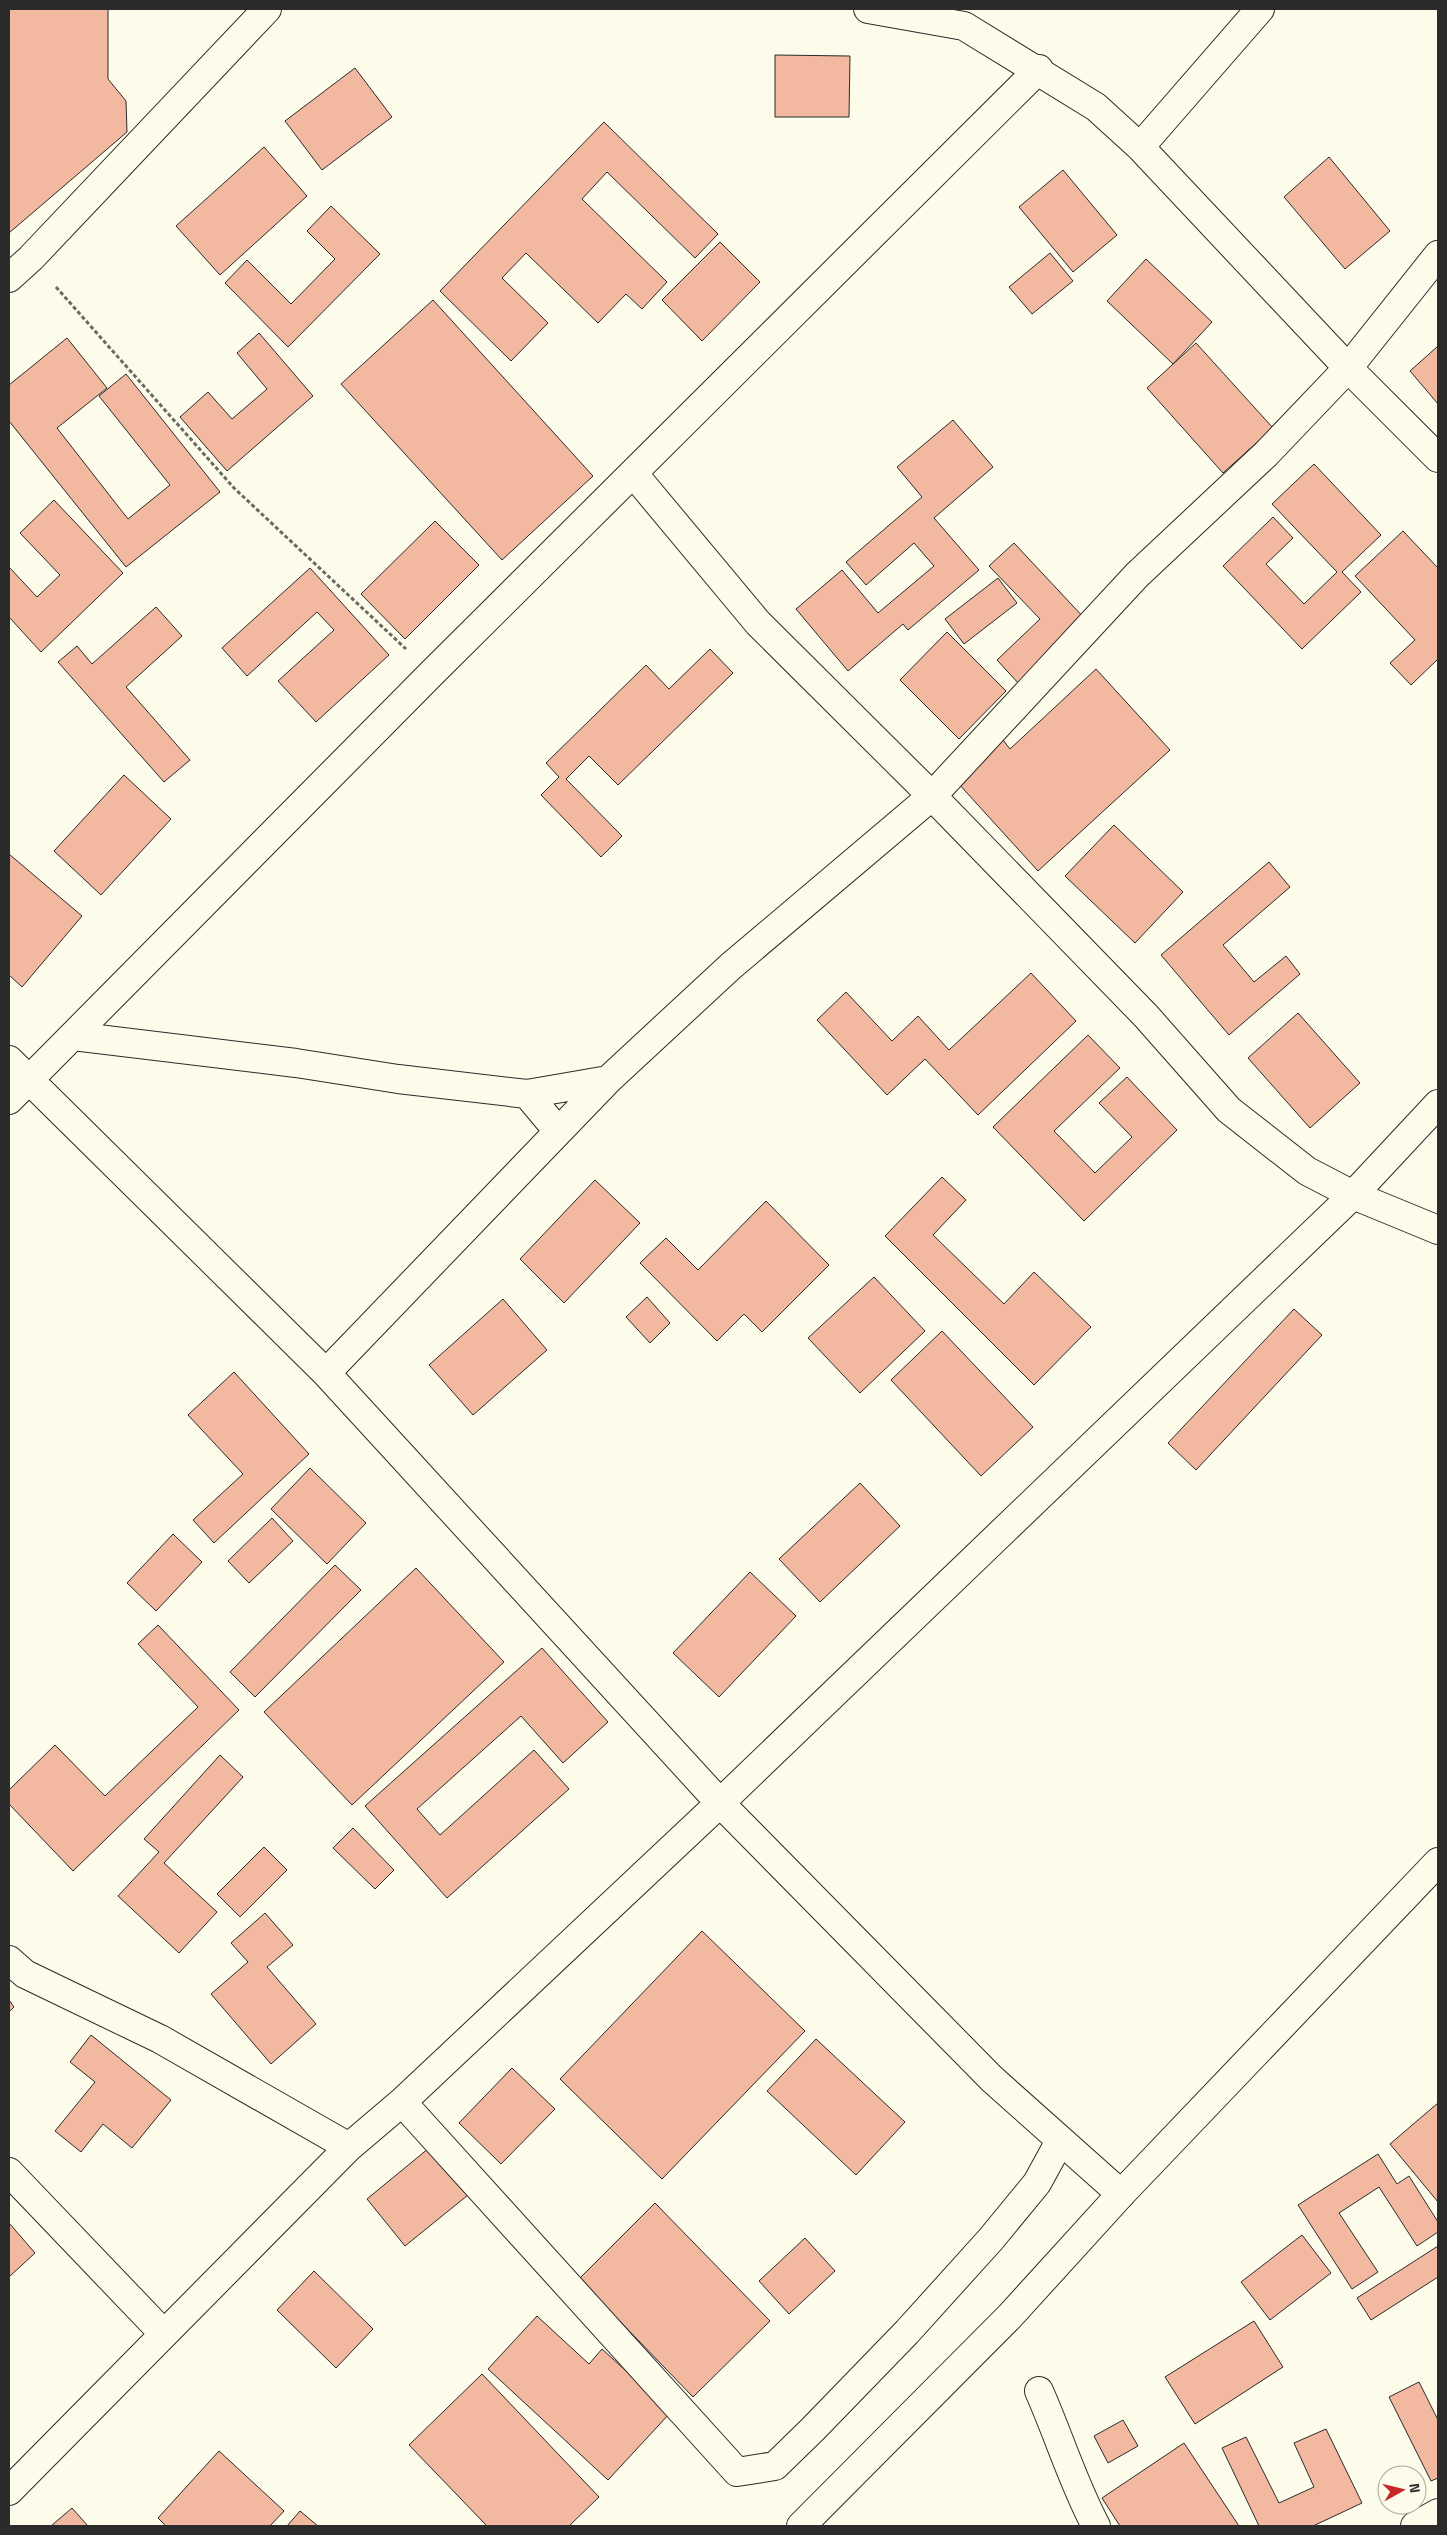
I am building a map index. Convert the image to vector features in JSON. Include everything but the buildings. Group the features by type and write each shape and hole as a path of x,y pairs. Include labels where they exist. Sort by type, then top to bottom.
{"main road":[{"path":"9,278 31,258 267,9"},
{"path":"868,9 964,26 1039,69 1096,107 1140,147 1348,368 1438,458"},
{"path":"1140,147 1260,9"},
{"path":"9,1100 432,673 1039,69"},
{"path":"326,1373 608,1080 731,966 932,796 1137,576 1266,454 1348,368 1438,255"},
{"path":"632,473 758,623 932,796 1146,1016 1229,1110 1307,1171 1352,1195 1438,1230"},
{"path":"73,1036 527,1094 608,1080"},
{"path":"9,1060 326,1373 720,1803 992,2079 1121,2194"},
{"path":"527,1094 558,1131"},
{"path":"9,2491 348,2147 402,2102 720,1803 1352,1195 1438,1104"},
{"path":"801,2526 1010,2316 1121,2194 1438,1862"},
{"path":"9,1960 25,1974 160,2039 348,2147"},
{"path":"402,2102 737,2472 775,2466 814,2429 907,2332 991,2239 1037,2183 1060,2141"},
{"path":"9,2172 164,2334"},
{"path":"1039,2391 1057,2433 1078,2492 1096,2526"},
{"path":"1415,2526 1438,2513"}],"path":[{"path":"31,258 234,488 432,673"}]}
